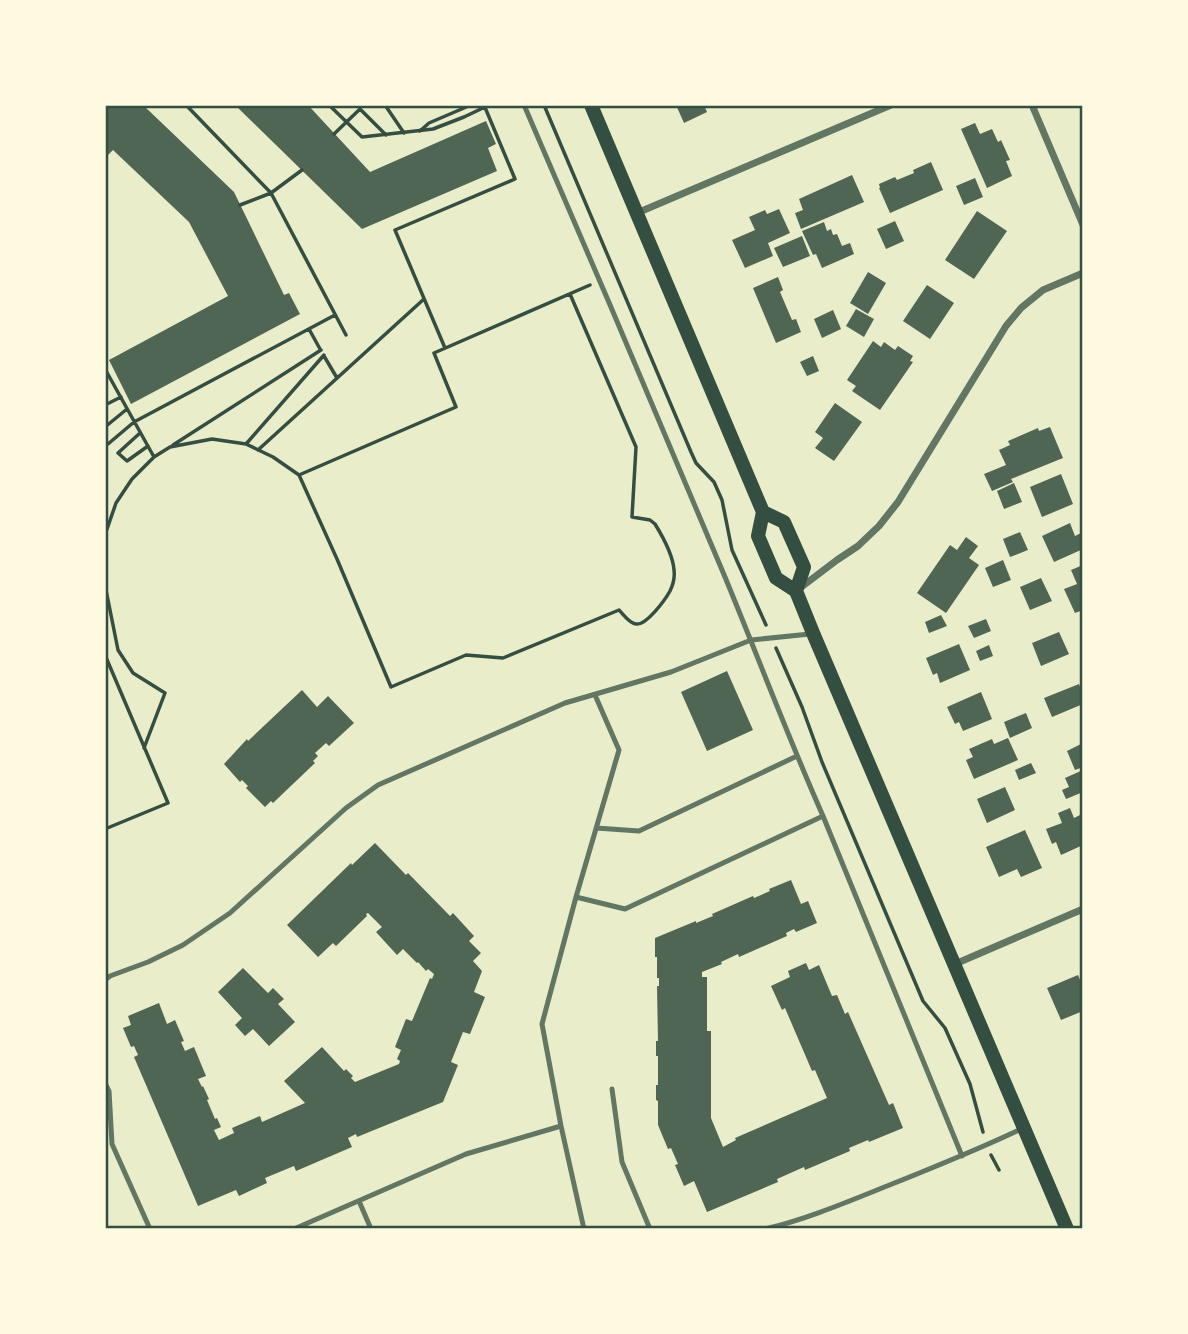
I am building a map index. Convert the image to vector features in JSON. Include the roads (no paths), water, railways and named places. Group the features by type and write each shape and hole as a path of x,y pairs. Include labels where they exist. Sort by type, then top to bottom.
{"main road":[{"path":"591,105 764,512 758,536 776,578 796,591 1067,1229"},
{"path":"764,512 784,522 798,552 804,567 796,591"}],"street":[{"path":"636,213 891,105"},
{"path":"1032,105 1083,225"},
{"path":"796,591 858,546 879,526 898,502 1006,326 1021,308 1043,290 1083,273"},
{"path":"954,964 1083,909"}],"lane":[{"path":"524,105 751,640 962,1156"},
{"path":"105,980 183,945 230,913 346,808 378,785 565,703 671,672 751,640 813,633"},
{"path":"584,1229 542,1024 619,750 595,695"},
{"path":"596,828 639,831 797,755"},
{"path":"576,897 625,909 823,816"},
{"path":"105,1083 112,1144 150,1229"},
{"path":"612,1089 622,1162 650,1229"},
{"path":"294,1229 466,1154 561,1126"},
{"path":"765,1229 847,1202 1024,1128"},
{"path":"359,1201 371,1229"}]}
